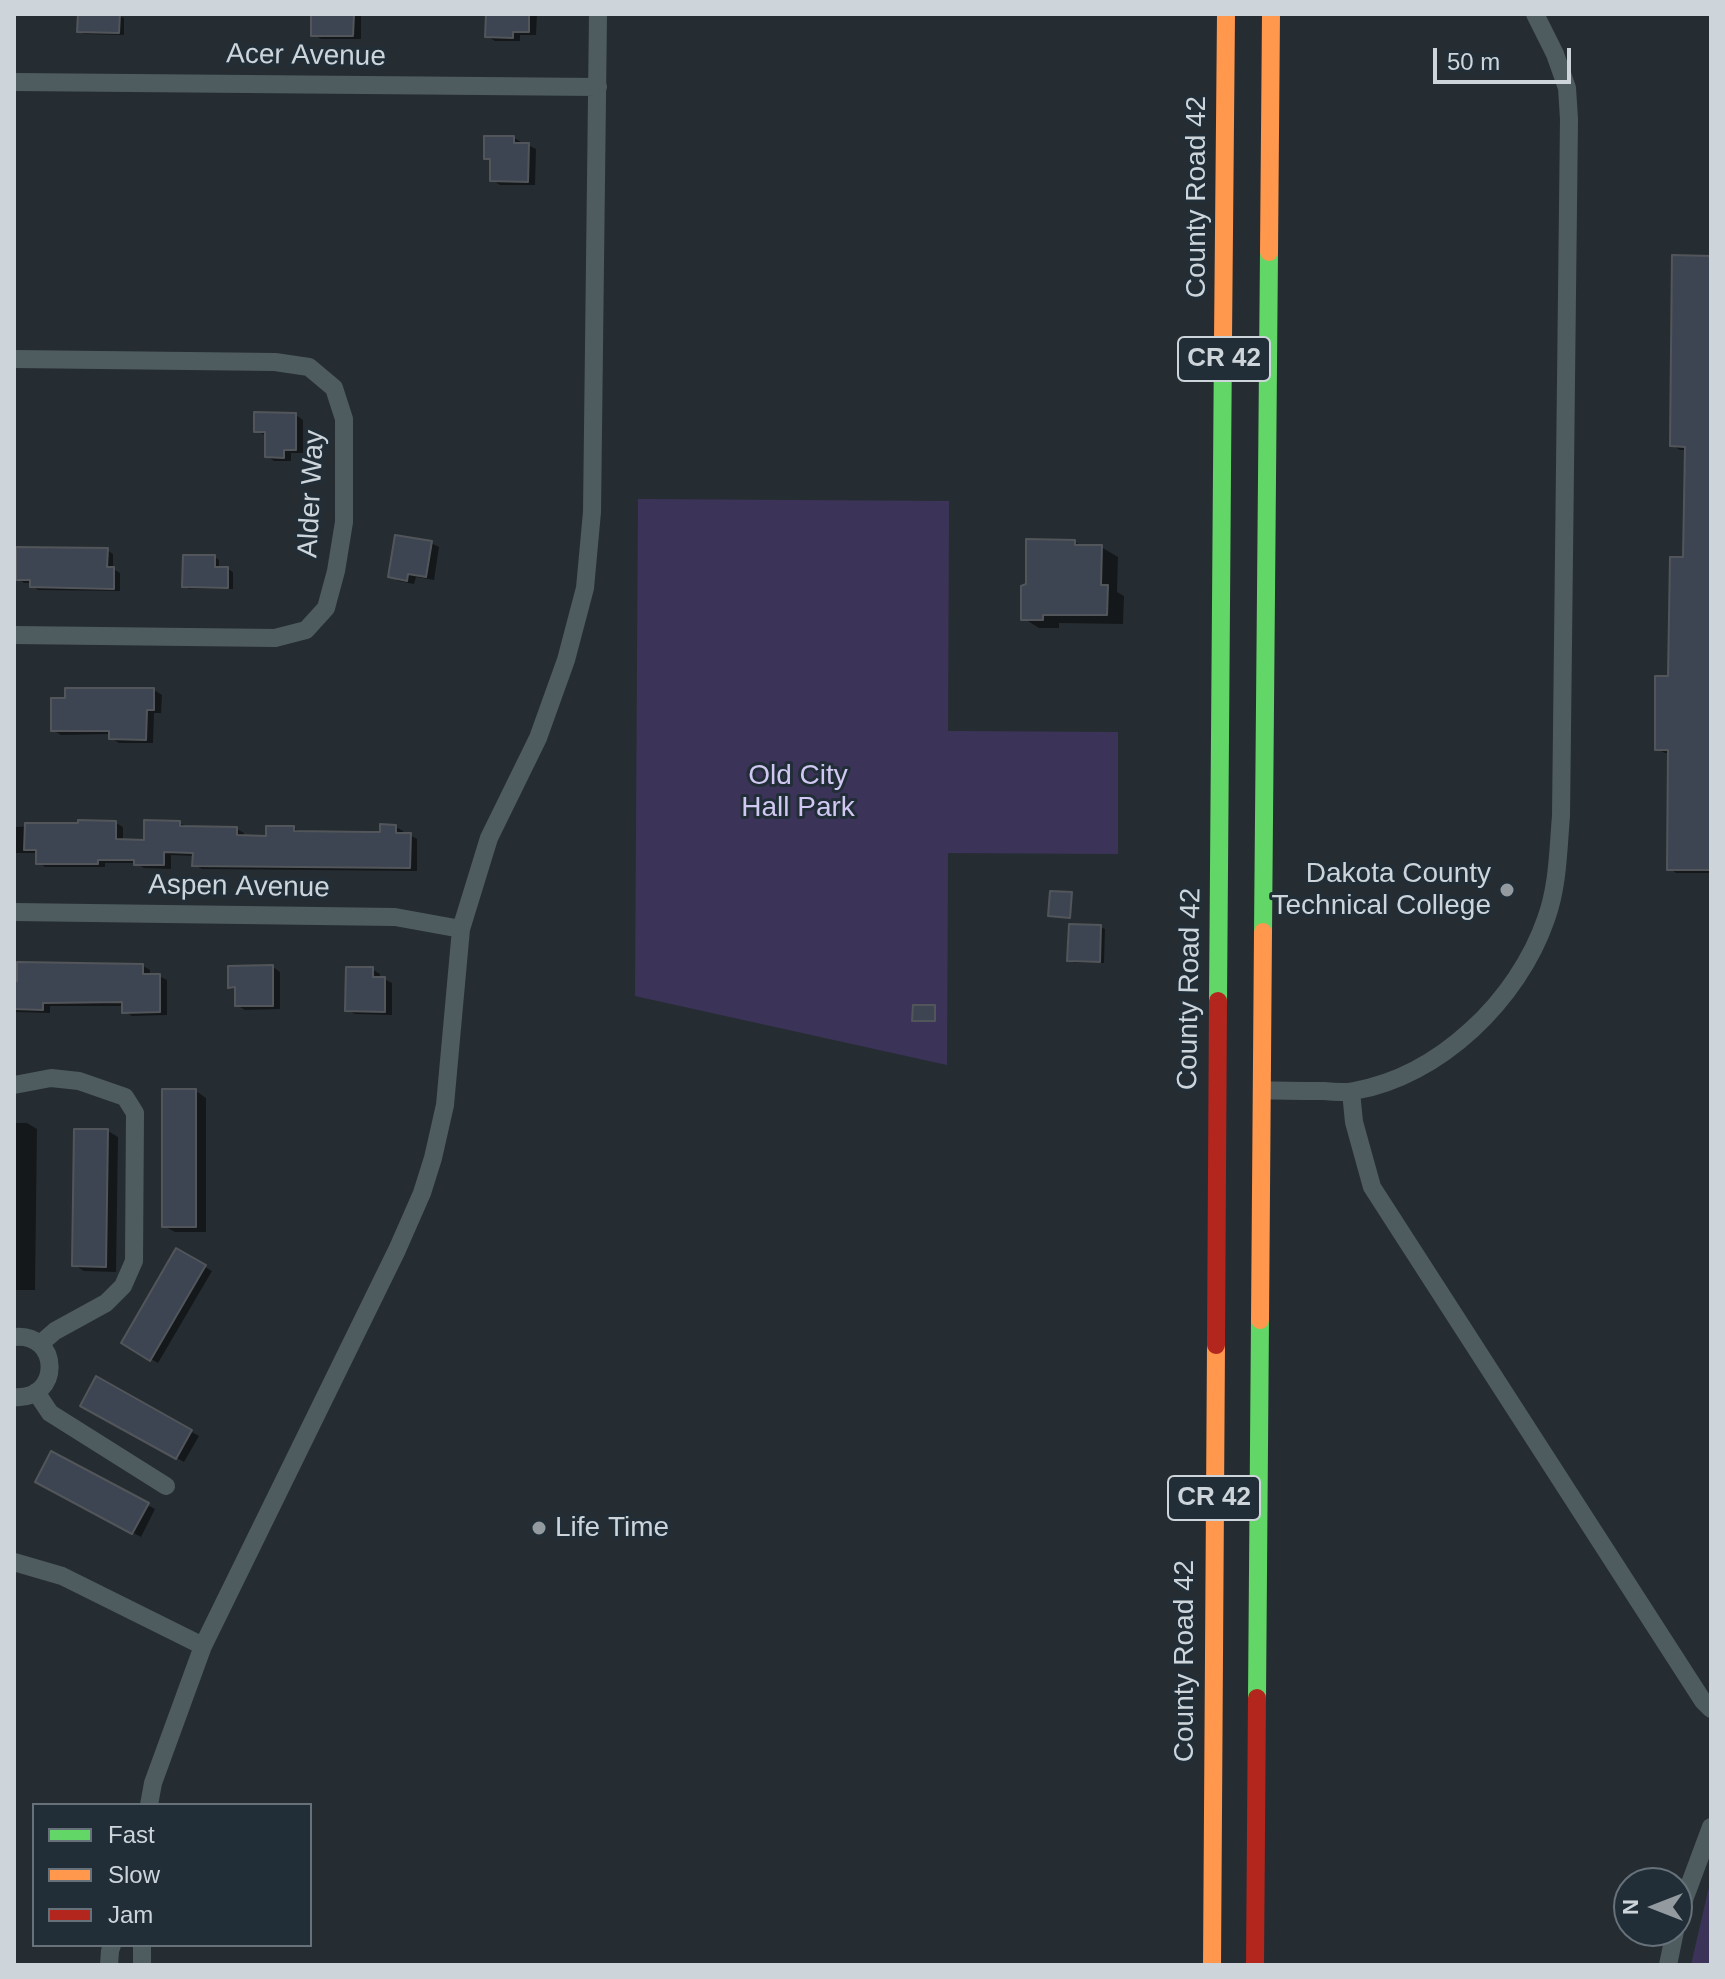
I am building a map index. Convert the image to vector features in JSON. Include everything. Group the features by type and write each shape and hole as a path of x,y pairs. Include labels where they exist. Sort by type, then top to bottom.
{"highway":[{"name":"County Road 42","path":"1212,1965 1226,14"},
{"path":"1252,107 1254,14"},
{"name":"CR 42","path":"1255,1965 1271,14"},
{"path":"1252,154 1257,239 1269,312"},
{"path":"1221,669 1237,745"},
{"path":"1244,1076 1245,1084 1262,1090"},
{"path":"1217,1101 1230,1103 1235,1113"},
{"path":"1242,1389 1245,1437 1259,1495"}],"street":[{"path":"149,1803 153,1783 203,1646 422,1193 445,1105 461,929 489,838 543,725 566,660 585,588 592,512 598,14"},
{"path":"1262,1090 1351,1092 1391,1082 1448,1051 1507,991 1529,959 1546,919 1555,885 1561,816 1569,119 1567,88 1555,54 1535,14"},
{"name":"Acer Avenue","path":"14,82 598,87"},
{"name":"Alder Way","path":"14,359 275,362 309,367 334,388 344,419 344,522 326,608 306,630 275,638 14,635"},
{"name":"Aspen Avenue","path":"14,912 395,917 461,929"},
{"path":"14,1085 51,1078 79,1081 125,1097 135,1113 134,1261 123,1286 106,1303 55,1331 40,1344"},
{"path":"1351,1092 1354,1122 1372,1187 1711,1709"},
{"path":"14,1337 27,1337 40,1344 46,1351 50,1369 48,1378 36,1392 14,1397"},
{"path":"36,1392 50,1413 166,1486"},
{"path":"14,1562 62,1576 203,1646"},
{"path":"1693,1875 1711,1827"}],"green space":[{"name":"Old City Hall Park","path":"638,499 949,501 948,731 1118,732 1118,854 948,853 947,1065 635,996"},
{"path":"1711,1883 1711,1965 1691,1965 1708,1891"}],"building":[{"path":"78,14 120,14 119,33 77,32"},
{"path":"311,14 354,14 353,36 311,36"},
{"path":"486,14 529,14 529,32 513,32 513,38 485,37"},
{"path":"484,136 514,136 514,143 529,143 528,182 490,181 490,159 484,159"},
{"path":"1672,255 1711,256 1711,870 1667,870 1668,750 1655,750 1655,676 1668,676 1670,557 1683,557 1685,447 1670,446"},
{"path":"254,412 296,413 296,450 284,450 284,458 265,457 265,432 254,432"},
{"path":"395,535 432,541 426,577 408,574 407,581 388,577"},
{"path":"1026,539 1075,540 1075,545 1102,545 1101,585 1108,585 1107,615 1043,615 1043,620 1021,620 1021,586 1026,584"},
{"path":"16,547 108,548 107,567 114,567 114,589 30,587 30,580 16,580"},
{"path":"183,555 215,555 215,567 228,567 228,588 182,587"},
{"path":"65,688 154,688 154,710 147,710 146,740 109,739 109,731 51,731 51,698 65,698"},
{"path":"78,820 116,821 116,839 144,840 144,820 180,821 180,826 237,827 237,835 266,836 266,826 294,826 294,831 380,832 380,824 396,825 396,833 411,833 410,868 192,866 193,853 164,852 164,865 134,865 134,860 98,860 98,864 36,864 36,850 24,850 25,823 78,823"},
{"path":"1050,891 1072,892 1070,918 1048,916"},
{"path":"1069,924 1101,925 1100,962 1067,961"},
{"path":"17,962 143,964 143,974 160,974 160,1012 122,1013 122,1002 43,1003 43,1010 14,1009"},
{"path":"273,965 273,1006 235,1006 235,987 228,988 228,966"},
{"path":"346,967 373,967 373,977 385,977 385,1012 345,1011"},
{"path":"913,1005 935,1005 935,1021 912,1021"},
{"path":"162,1089 196,1089 196,1227 162,1227"},
{"path":"74,1129 108,1129 106,1267 72,1266"},
{"path":"176,1248 206,1265 150,1361 121,1343"},
{"path":"96,1376 192,1430 176,1459 80,1406"},
{"path":"51,1451 149,1503 132,1534 35,1482"}],"traffic: fast":[{"path":"1263,932 1269,252"},
{"path":"1218,1001 1223,339"},
{"path":"1257,1698 1260,1320"}],"traffic: slow":[{"path":"1223,339 1226,14"},
{"path":"1269,252 1271,14"},
{"path":"1260,1320 1263,932"},
{"path":"1212,1965 1216,1345"}],"traffic: jam":[{"path":"1216,1345 1218,1001"},
{"path":"1255,1965 1257,1698"}],"place":[{"name":"Dakota County Technical College","path":"1507,890"},
{"name":"Life Time","path":"539,1528"}]}
